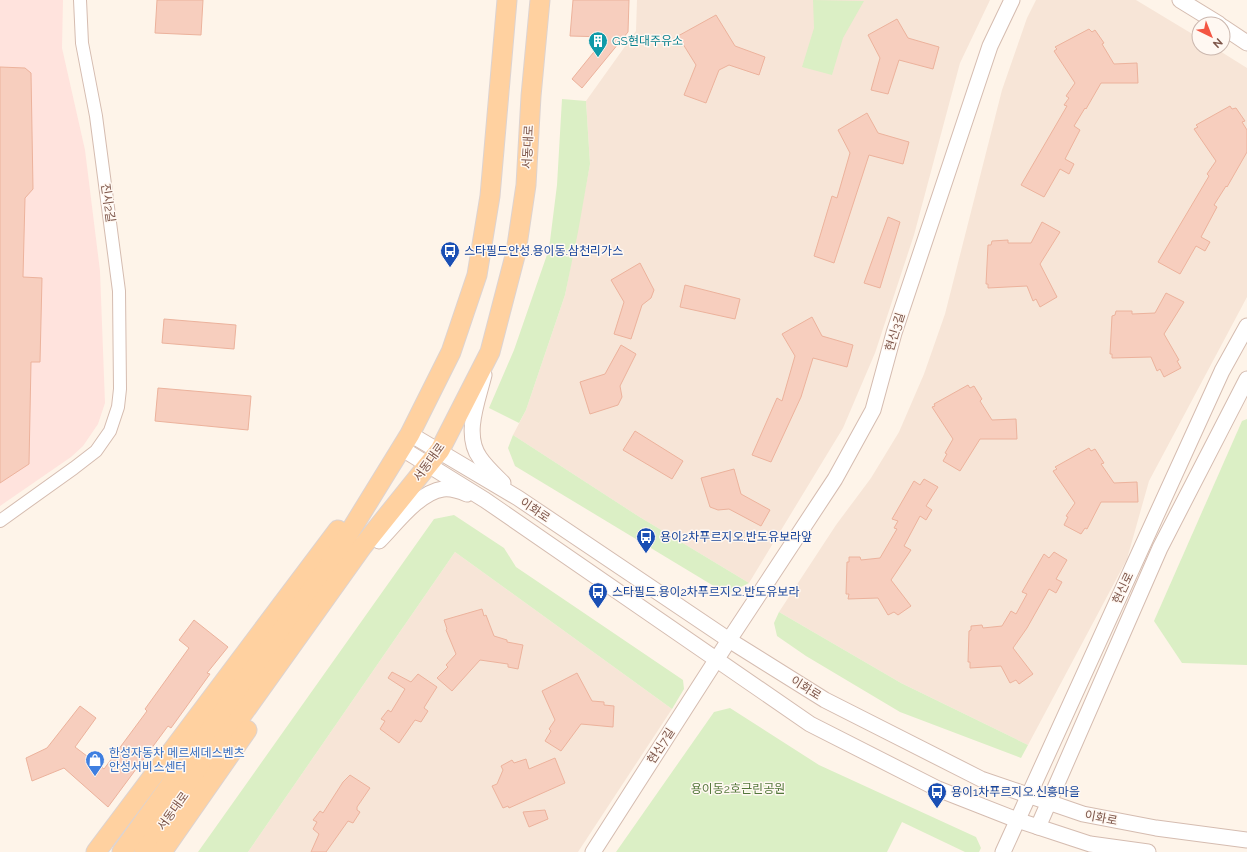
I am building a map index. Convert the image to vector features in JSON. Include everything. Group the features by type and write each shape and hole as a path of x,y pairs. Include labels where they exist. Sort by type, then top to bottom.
{"main road":[{"name":"서동대로","path":"122,852 330,564 405,441 451,352 476,275 490,196 507,0"},
{"name":"서동대로","path":"144,852 362,547 440,450 490,352 516,252 524,200 540,0"},
{"path":"96,852 405,441"},
{"path":"162,852 379,541 425,469"}],"street":[{"name":"진사2길","path":"0,521 96,451 110,431 118,408 120,389 119,291 96,116 82,43 80,0"},
{"name":"현신3길","path":"729,640 835,479 873,410 894,333 990,46 1012,0"},
{"path":"1180,0 1206,16"},
{"path":"1231,32 1247,43"},
{"name":"현신로","path":"1003,852 1028,794 1222,371 1247,326"},
{"path":"490,352 476,406 472,437 475,449 480,458 518,498"},
{"name":"현신로","path":"1038,827 1160,548 1247,379"},
{"name":"이화로","path":"405,441 440,450 518,498 729,640 825,700 981,780 1028,794 1083,814 1156,828 1247,840"},
{"path":"405,441 425,469 485,500 717,658 810,724 938,789 1017,820 1090,844 1148,852"},
{"path":"379,541 413,505 429,493 443,489 457,490 485,500"},
{"name":"현신7길","path":"593,852 729,640"}],"shaded area":[{"path":"0,0 63,0 62,48 85,150 100,271 105,403 98,424 83,446 71,457 0,506"},
{"path":"637,0 990,0 960,63 914,235 875,353 843,428 749,583 638,516 513,435 526,410 565,295 590,164 586,101 636,31"},
{"path":"1036,0 1136,0 1191,33 1191,56 1228,56 1247,68 1247,297 1149,481 1127,559 1028,745 901,683 779,612 836,525 871,478 899,432 924,374 945,314 1002,90 1027,18"},
{"path":"455,552 672,709 578,852 248,852"}],"green space":[{"path":"813,0 864,1 843,38 832,75 802,67 814,28"},
{"path":"562,99 586,101 590,164 565,295 526,410 519,423 489,408 514,350 549,249 557,185"},
{"path":"1247,419 1247,665 1182,663 1154,621 1242,421"},
{"path":"513,435 638,516 749,583 727,594 515,466 508,448"},
{"path":"454,515 504,548 516,567 683,680 684,689 672,709 455,552 248,852 198,852 434,519"},
{"path":"779,612 901,683 1028,745 1021,758 900,712 806,656 777,636 774,623"},
{"name":"용이동2호근린공원","path":"730,708 819,765 976,837 981,848 979,852 965,852 902,822 887,852 616,852 714,712"}],"building":[{"path":"157,0 203,0 201,35 155,33"},
{"name":"GS현대주유소","path":"573,0 629,0 628,32 582,88 572,79 606,37 570,36"},
{"path":"716,15 735,46 765,57 759,75 729,65 719,70 706,103 684,95 696,65 678,36"},
{"path":"897,19 908,38 939,47 933,69 899,60 888,94 871,90 880,58 868,35"},
{"path":"1089,29 1092,32 1095,30 1104,43 1102,44 1114,64 1137,63 1138,83 1101,83 1074,126 1080,130 1065,159 1074,164 1069,174 1060,169 1044,197 1021,185 1067,106 1064,105 1069,98 1066,96 1075,83 1054,51 1057,49 1055,47"},
{"path":"0,67 25,68 31,73 33,189 25,198 23,277 42,278 40,362 31,362 29,464 0,483"},
{"path":"1230,106 1232,109 1236,108 1245,121 1242,122 1247,130 1247,152 1227,187 1226,186 1214,205 1217,207 1201,237 1210,242 1205,251 1196,246 1180,274 1158,262 1209,176 1207,174 1216,161 1194,129 1198,127 1196,125"},
{"path":"867,113 878,133 909,142 903,164 869,155 834,263 814,256 832,196 837,198 850,153 838,130"},
{"path":"888,217 900,222 880,288 864,283"},
{"path":"1042,222 1060,232 1040,264 1057,297 1040,307 1036,299 1033,301 1027,286 988,288 988,284 986,284 988,245 991,245 992,241 1008,240 1008,243 1031,243"},
{"path":"640,263 654,290 651,298 642,305 631,339 614,334 624,302 611,280"},
{"path":"685,285 740,299 735,319 680,307"},
{"path":"1166,293 1184,302 1164,334 1179,360 1177,361 1181,368 1164,377 1160,369 1157,371 1151,357 1112,358 1112,354 1110,354 1112,316 1115,315 1116,311 1132,311 1132,314 1155,313"},
{"path":"812,317 822,336 853,345 847,367 813,358 801,397 771,462 752,455 777,398 782,401 795,356 782,334"},
{"path":"164,319 236,325 234,349 162,343"},
{"path":"621,345 636,354 620,386 622,397 618,405 590,414 580,382 605,374"},
{"path":"968,385 970,388 974,386 982,399 980,401 992,420 1016,419 1017,439 980,439 960,471 943,461 947,454 945,453 953,439 932,407 935,406 934,404"},
{"path":"158,388 251,396 248,430 155,421"},
{"path":"635,431 683,461 672,479 623,450"},
{"path":"1089,448 1091,451 1095,449 1104,463 1101,464 1114,483 1137,482 1138,502 1101,502 1087,529 1085,528 1081,534 1064,525 1068,517 1066,516 1075,503 1053,471 1057,469 1055,467"},
{"path":"734,469 741,494 770,510 761,526 729,509 718,510 710,507 701,478"},
{"path":"924,479 938,487 926,506 932,510 926,520 920,516 904,546 911,550 891,580 911,606 898,615 894,612 888,615 878,598 848,599 849,594 846,594 847,562 849,562 849,557 860,557 861,560 880,558 897,529 894,528 898,521 892,519 914,481 920,485"},
{"path":"1054,552 1067,560 1056,579 1062,582 1056,593 1049,589 1027,628 1013,648 1033,674 1019,684 1016,680 1010,683 1001,666 970,668 970,662 968,662 969,631 971,630 971,626 982,625 983,628 1002,626 1011,611 1016,614 1027,594 1022,592 1044,554 1049,558"},
{"path":"482,609 484,616 486,615 494,636 507,640 507,642 523,645 518,669 508,667 508,664 480,660 452,691 437,678 448,667 446,665 456,654 446,630 444,620"},
{"path":"194,620 228,647 207,673 210,674 171,728 168,726 108,807 64,768 32,781 26,758 47,748 80,706 96,718 75,747 104,769 147,711 145,709 189,648 179,640"},
{"path":"392,672 411,682 418,674 437,687 424,708 428,711 421,722 415,720 399,743 380,729 385,721 381,719 388,710 391,712 405,689 388,678"},
{"path":"577,673 592,701 604,702 604,705 614,706 613,727 581,724 561,751 545,741 551,731 549,729 555,720 542,691"},
{"path":"555,758 565,783 509,808 508,806 503,808 492,786 497,784 503,770 501,766 512,760 514,763 526,759 529,769"},
{"path":"350,775 370,788 357,807 357,810 360,812 353,823 348,821 326,852 311,852 319,834 313,829 317,822 313,820 320,811 323,813 343,782"},
{"path":"545,810 548,819 529,827 523,812"}],"place":[{"name":"GS현대주유소","path":"598,58"},
{"name":"스타필드안성.용이동.삼천리가스","path":"450,268"},
{"name":"용이2차푸르지오.반도유보라앞","path":"646,554"},
{"name":"스타필드.용이2차푸르지오.반도유보라","path":"598,609"},
{"name":"한성자동차 메르세데스벤츠 안성서비스센터","path":"95,777"},
{"name":"용이1차푸르지오.신흥마을","path":"937,809"}]}
